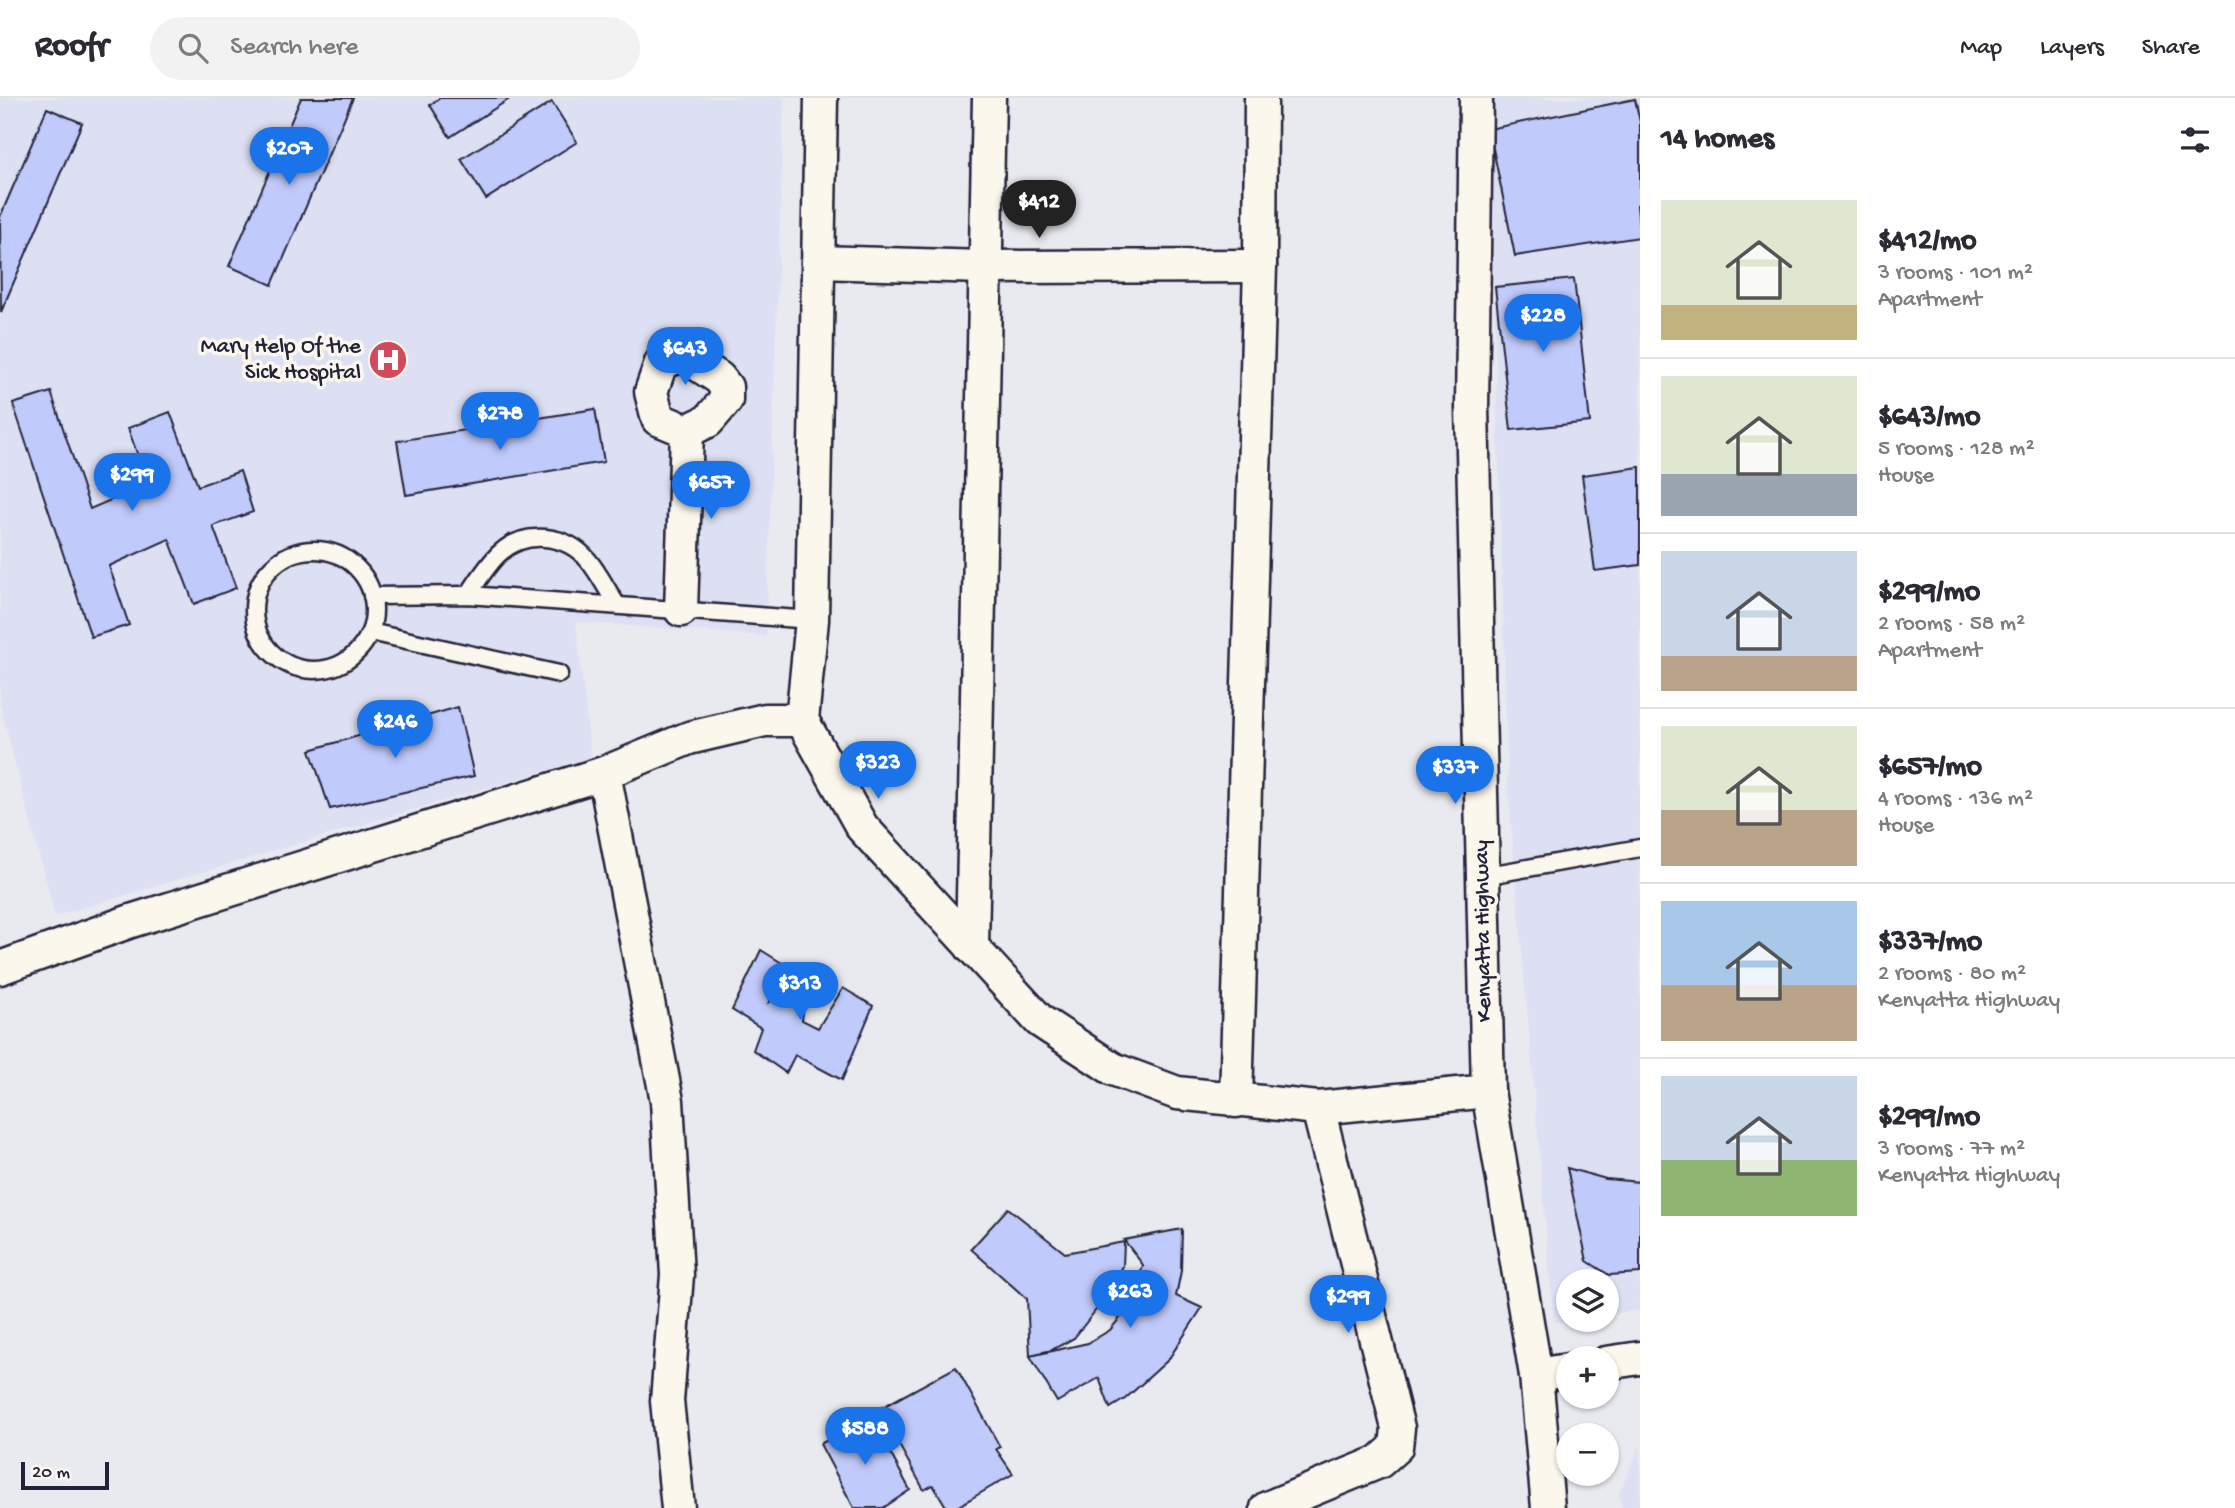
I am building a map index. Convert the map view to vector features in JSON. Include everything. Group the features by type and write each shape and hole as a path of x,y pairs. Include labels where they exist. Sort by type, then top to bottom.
{"street":[{"path":"821,98 812,620 802,720 862,827 1040,1021 1113,1069 1177,1093 1318,1108 1488,1091"},
{"path":"972,948 989,98"},
{"path":"1236,1101 1260,266 1261,98"},
{"name":"Kenyatta Highway","path":"1476,98 1472,408 1488,1091 1536,1376 1548,1508"},
{"path":"818,262 985,267 1260,266"},
{"path":"681,610 687,431"},
{"path":"0,968 131,921 604,773 689,738 765,720 802,720"},
{"path":"604,773 667,1101 677,1275 667,1401 678,1508"},
{"path":"1267,1508 1379,1462 1396,1447 1398,1428 1318,1108"},
{"path":"1619,1361 1640,1358"},
{"path":"1536,1376 1556,1372"}],"lane":[{"path":"468,595 500,553 514,543 531,537 552,537 587,558 617,605"},
{"path":"303,551 325,551 347,559 363,575 372,596 374,614 370,632 358,651 340,665 318,671 296,668 275,657 261,639 254,618 255,595 264,574 281,559 303,551"},
{"path":"372,596 468,595 812,620"},
{"path":"370,632 559,674"},
{"path":"1483,876 1640,848"}],"shaded area":[{"name":"Mary Help Of the Sick Hospital","path":"0,98 784,98 766,636 576,622 591,757 55,916 0,705"},
{"path":"1491,98 1640,98 1640,1310 1619,1313 1619,1269 1556,1269 1554,1323 1508,788 1489,129"},
{"path":"1640,1445 1640,1508 1622,1508 1619,1494"}],"building":[{"path":"301,98 353,98 272,285 229,266"},
{"path":"440,98 511,98 450,137 430,105"},
{"path":"1635,99 1640,122 1640,204 1637,205 1640,237 1515,256 1489,129"},
{"path":"552,102 577,142 486,199 461,159"},
{"path":"47,108 82,123 1,312 0,217"},
{"path":"1574,279 1590,422 1511,430 1495,287"},
{"path":"51,392 90,509 148,484 128,428 170,412 198,486 240,471 253,512 213,526 236,588 194,604 169,539 109,566 129,625 91,637 13,404"},
{"path":"595,409 604,462 406,495 397,441"},
{"path":"1640,467 1640,565 1595,571 1582,475"},
{"path":"458,707 474,776 330,809 310,750"},
{"path":"761,950 790,968 769,1002 794,990 805,997 802,1020 818,1028 843,988 873,1006 842,1080 795,1055 786,1073 753,1050 761,1028 732,1010"},
{"path":"1567,1168 1606,1179 1640,1182 1640,1273 1619,1274 1619,1269 1600,1269 1587,1261"},
{"path":"1008,1208 1065,1253 1124,1242 1123,1266 1110,1292 1074,1338 1052,1350 1030,1355 1027,1299 971,1249"},
{"path":"1182,1229 1181,1271 1176,1296 1202,1308 1168,1360 1125,1399 1110,1408 1099,1378 1057,1402 1030,1356 1088,1343 1110,1330 1125,1312 1136,1291 1143,1265 1124,1240"},
{"path":"956,1367 1000,1447 996,1449 1013,1474 955,1508 947,1508 933,1485 924,1490 879,1409"},
{"path":"871,1417 910,1490 883,1508 854,1508 820,1444"}],"place":[{"name":"Mary Help Of the Sick Hospital","path":"388,360"}]}
